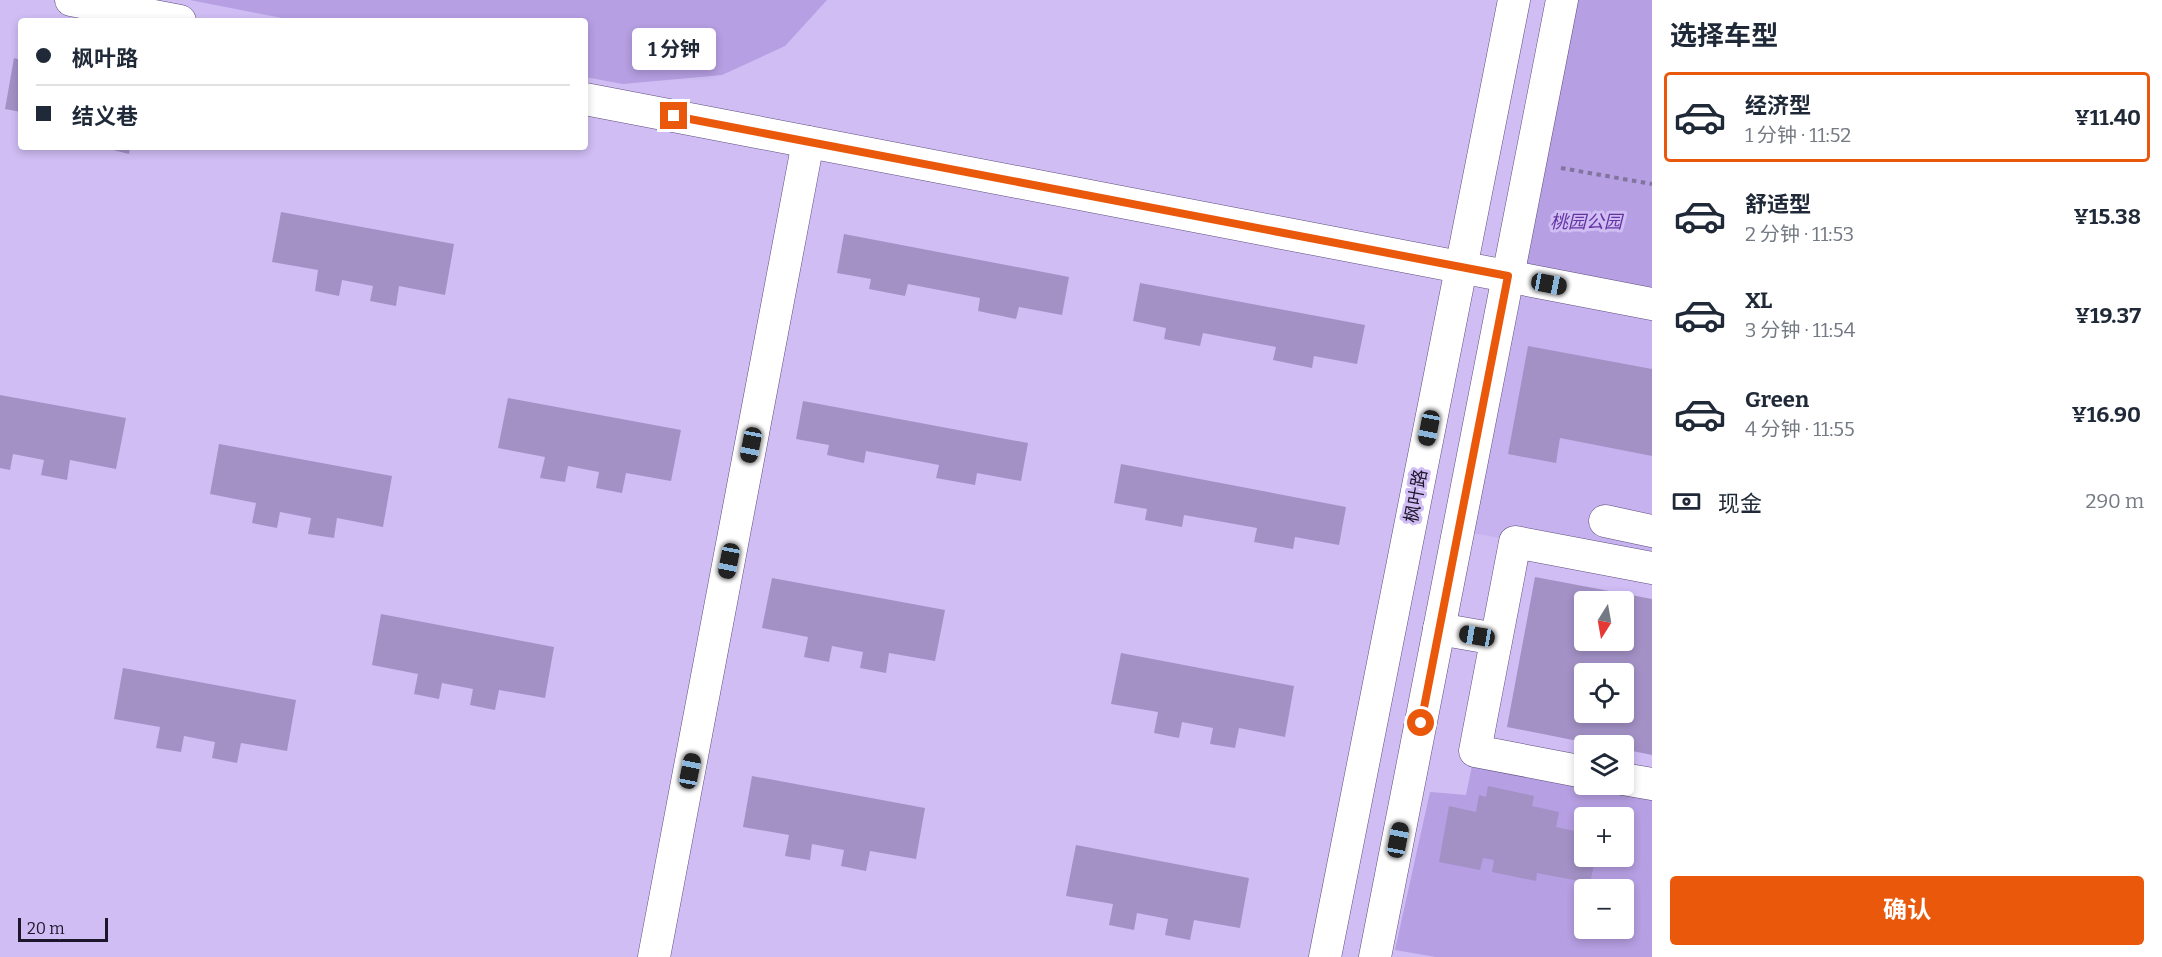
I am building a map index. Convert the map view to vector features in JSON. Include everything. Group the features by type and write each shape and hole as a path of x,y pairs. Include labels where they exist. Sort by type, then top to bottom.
{"street":[{"path":"71,0 164,18"},
{"name":"枫叶路","path":"1325,957 1514,0"},
{"path":"1375,957 1562,0"},
{"path":"588,100 1652,304"},
{"path":"654,957 808,142"},
{"path":"1605,521 1652,531"},
{"path":"1574,770 1475,751 1515,542 1652,568"},
{"path":"1439,629 1496,639"},
{"path":"1634,781 1652,784"}],"path":[{"path":"1530,162 1652,184"}],"shaded area":[{"path":"1508,276 1652,304 1652,568 1458,530"}],"green space":[{"path":"190,0 827,0 785,46 722,75 623,84 588,78 588,18 282,18"},
{"name":"桃园公园","path":"1562,0 1652,0 1652,304 1508,276"},
{"path":"1475,751 1574,781 1574,795 1634,795 1634,784 1652,784 1652,957 1436,957 1395,950 1430,792 1466,795"}],"building":[{"path":"14,58 18,59 18,111 5,109"},
{"path":"113,150 130,150 129,154"},
{"path":"281,212 454,244 445,295 399,286 396,306 370,301 373,286 342,280 339,296 315,291 318,270 272,262"},
{"path":"844,234 1069,277 1062,315 1019,307 1016,319 978,311 980,298 908,284 905,296 869,289 871,279 837,273"},
{"path":"1140,283 1365,325 1357,364 1314,356 1312,368 1273,360 1276,347 1203,333 1200,346 1164,339 1166,328 1133,321"},
{"path":"1528,346 1652,369 1652,456 1560,438 1556,463 1508,454"},
{"path":"0,395 126,418 116,469 70,460 67,480 41,475 44,460 13,454 10,470 0,468"},
{"path":"508,398 681,430 671,481 626,473 622,493 596,488 599,472 568,466 565,482 540,478 545,457 498,448"},
{"path":"803,401 1028,443 1021,481 977,473 975,485 936,478 939,465 866,451 864,463 827,455 829,445 796,439"},
{"path":"219,444 392,476 383,527 337,518 334,538 308,534 311,518 280,512 277,528 252,523 256,503 210,494"},
{"path":"1121,464 1346,507 1339,545 1295,537 1293,549 1254,542 1257,528 1184,515 1182,527 1145,520 1147,509 1114,503"},
{"path":"1535,577 1609,591 1574,591 1574,651 1634,651 1634,596 1652,599 1652,755 1634,751 1634,735 1574,735 1574,740 1507,727"},
{"path":"772,578 945,610 935,661 889,653 886,673 860,668 863,652 832,646 829,662 804,657 808,637 762,628"},
{"path":"381,614 554,647 545,698 499,690 495,710 470,705 473,689 442,683 439,699 414,694 418,674 372,665"},
{"path":"1121,653 1294,686 1285,737 1239,728 1235,748 1210,744 1213,728 1182,722 1179,738 1154,733 1158,712 1111,704"},
{"path":"123,668 296,700 287,751 241,743 237,763 212,758 215,742 184,736 181,752 156,748 160,727 114,719"},
{"path":"752,776 925,808 916,859 870,851 866,871 841,866 844,850 812,844 810,860 785,856 789,835 743,827"},
{"path":"1488,786 1534,796 1532,806 1559,812 1556,827 1574,831 1574,867 1594,867 1591,879 1574,880 1537,873 1536,881 1492,872 1494,860 1483,858 1480,870 1439,862 1449,806 1476,812 1479,795 1486,797"},
{"path":"1076,845 1249,878 1240,928 1194,920 1190,940 1165,935 1168,919 1137,913 1134,930 1109,925 1113,904 1066,896"}],"route":[{"path":"674,116 1508,276 1421,723"}]}
